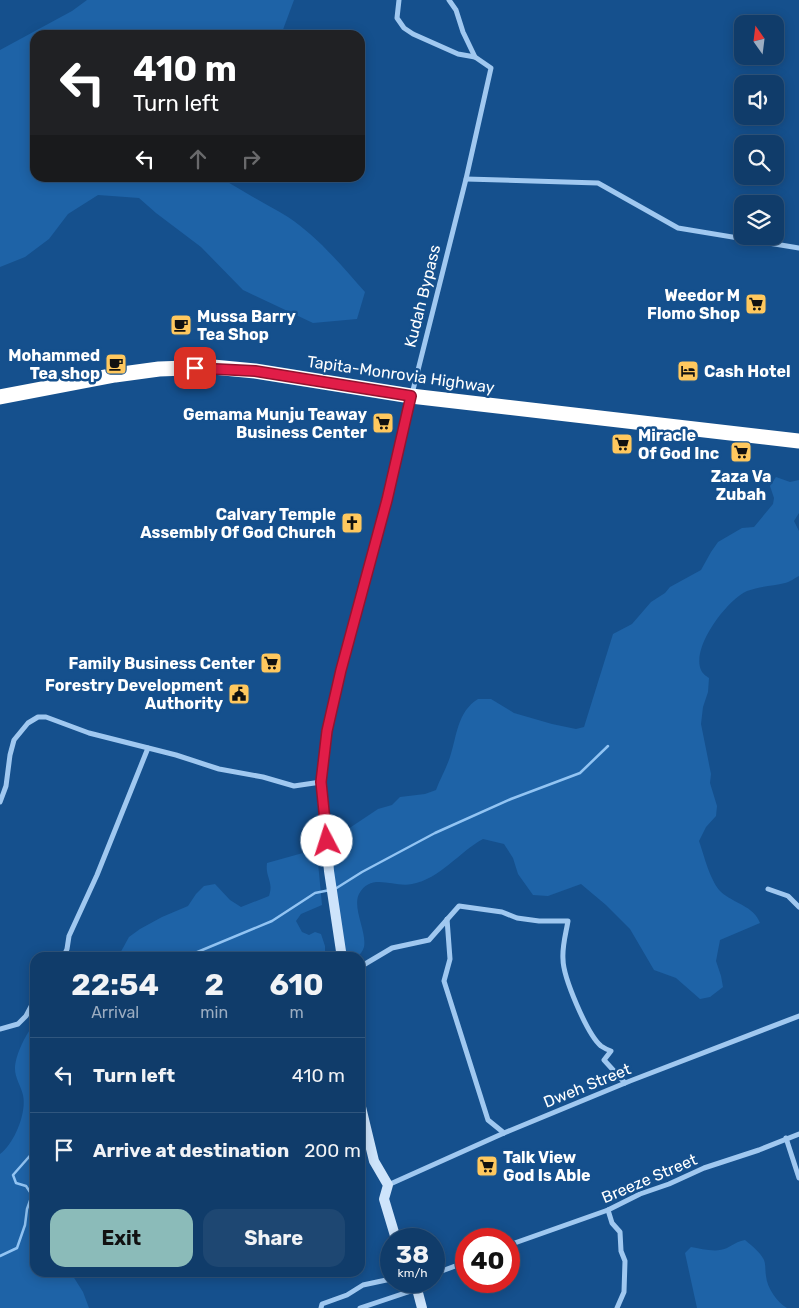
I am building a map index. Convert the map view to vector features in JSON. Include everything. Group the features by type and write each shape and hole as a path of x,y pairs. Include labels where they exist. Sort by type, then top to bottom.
{"highway":[{"name":"Tapita-Monrovia Highway","path":"0,397 158,368 213,368 255,371 411,396 799,441"}],"street":[{"path":"399,0 397,18 404,28 412,34 458,54 475,57"},
{"path":"449,0 456,10 463,32 475,57"},
{"name":"Kudah Bypass","path":"341,952 321,782 327,731 387,500 411,396 466,179 491,68 475,57"},
{"path":"466,179 598,183 678,228 799,248"},
{"path":"0,802 6,786 14,740 28,723 38,717 46,717 89,733 176,755 219,769 294,786 321,782"},
{"path":"66,952 69,936 97,875 148,748"},
{"path":"768,889 788,896 799,907"},
{"path":"365,964 392,948 429,940 459,906 502,912 517,918 539,921 568,921 563,960 566,976 576,1003 590,1031 600,1046 611,1051 604,1060 625,1083"},
{"path":"447,919 450,958 444,981 488,1120 504,1133"},
{"path":"0,1030 18,1024 30,1008"},
{"name":"Dweh Street","path":"388,1185 504,1133 625,1083 799,1016"},
{"path":"365,1124 374,1161 388,1185 384,1199 393,1228"},
{"name":"Breeze Street","path":"520,1241 608,1210 640,1194 670,1184 704,1168 759,1150 799,1134"},
{"path":"786,1138 799,1178"},
{"path":"608,1210 612,1223 620,1232 621,1251 625,1261 624,1292 617,1308"},
{"path":"321,1308 322,1304 347,1295 363,1285 380,1281"},
{"path":"360,1308 395,1293"},
{"path":"417,1293 422,1308"}],"shaded area":[{"path":"87,0 294,0 283,30 37,30 72,11"},
{"path":"30,34 30,182 228,182 288,217 329,252 365,292 357,319 313,323 243,290 201,247 139,198 98,195 68,214 49,239 25,257 0,267 0,50"},
{"path":"776,477 790,482 799,480 799,513 794,521 799,531 799,576 787,582 752,589 739,596 713,625 701,649 699,660 702,671 709,678 701,724 711,774 710,783 717,806 716,816 706,827 699,841 717,887 726,896 753,913 760,923 720,940 716,961 723,987 710,997 700,999 676,978 654,970 630,929 581,884 548,896 533,895 518,874 513,858 504,844 483,839 432,877 412,884 376,882 364,887 359,894 357,906 364,934 364,947 361,952 343,952 329,848 339,835 378,809 392,805 400,797 425,794 436,790 450,757 462,718 471,704 478,699 491,699 514,713 552,724 576,729 584,727 613,634 632,624 651,602 665,593 670,587 701,570 718,542 742,528 754,527 773,504 774,498 770,486"},
{"path":"310,851 317,852 322,905 301,914 296,921 302,932 309,935 315,932 321,934 325,952 121,952 129,937 162,917 188,906 204,886 215,884 230,900 241,907 269,896 271,887 267,863"},
{"path":"30,1029 30,1277 74,1277 83,1292 89,1308 0,1308 0,1154 10,1143 21,1119 24,1102 15,1069 17,1057"},
{"path":"745,1240 756,1249 764,1260 770,1290 787,1308 697,1308 685,1253 691,1247 719,1250"}],"waterway":[{"path":"335,889 362,872 435,833 511,799 580,773 608,746"},
{"path":"197,952 272,921 315,893 330,890"},
{"path":"30,1156 13,1175 16,1183 26,1186 30,1192"},
{"path":"0,1256 17,1248 25,1225 30,1201"}],"place":[{"name":"Weedor M Flomo Shop","path":"756,304"},
{"name":"Mussa Barry Tea Shop","path":"181,325"},
{"name":"Mohammed Tea shop","path":"116,364"},
{"name":"Cash Hotel","path":"688,371"},
{"name":"Gemama Munju Teaway Business Center","path":"383,423"},
{"name":"Miracle Of God Inc","path":"622,444"},
{"name":"Zaza Va Zubah","path":"741,452"},
{"name":"Calvary Temple Assembly Of God Church","path":"352,523"},
{"name":"Family Business Center","path":"271,663"},
{"name":"Forestry Development Authority","path":"239,694"},
{"name":"Talk View God Is Able","path":"487,1166"}],"route":[{"path":"195,368 255,371 411,396 387,500 341,670 327,731 321,782 327,841"}]}
